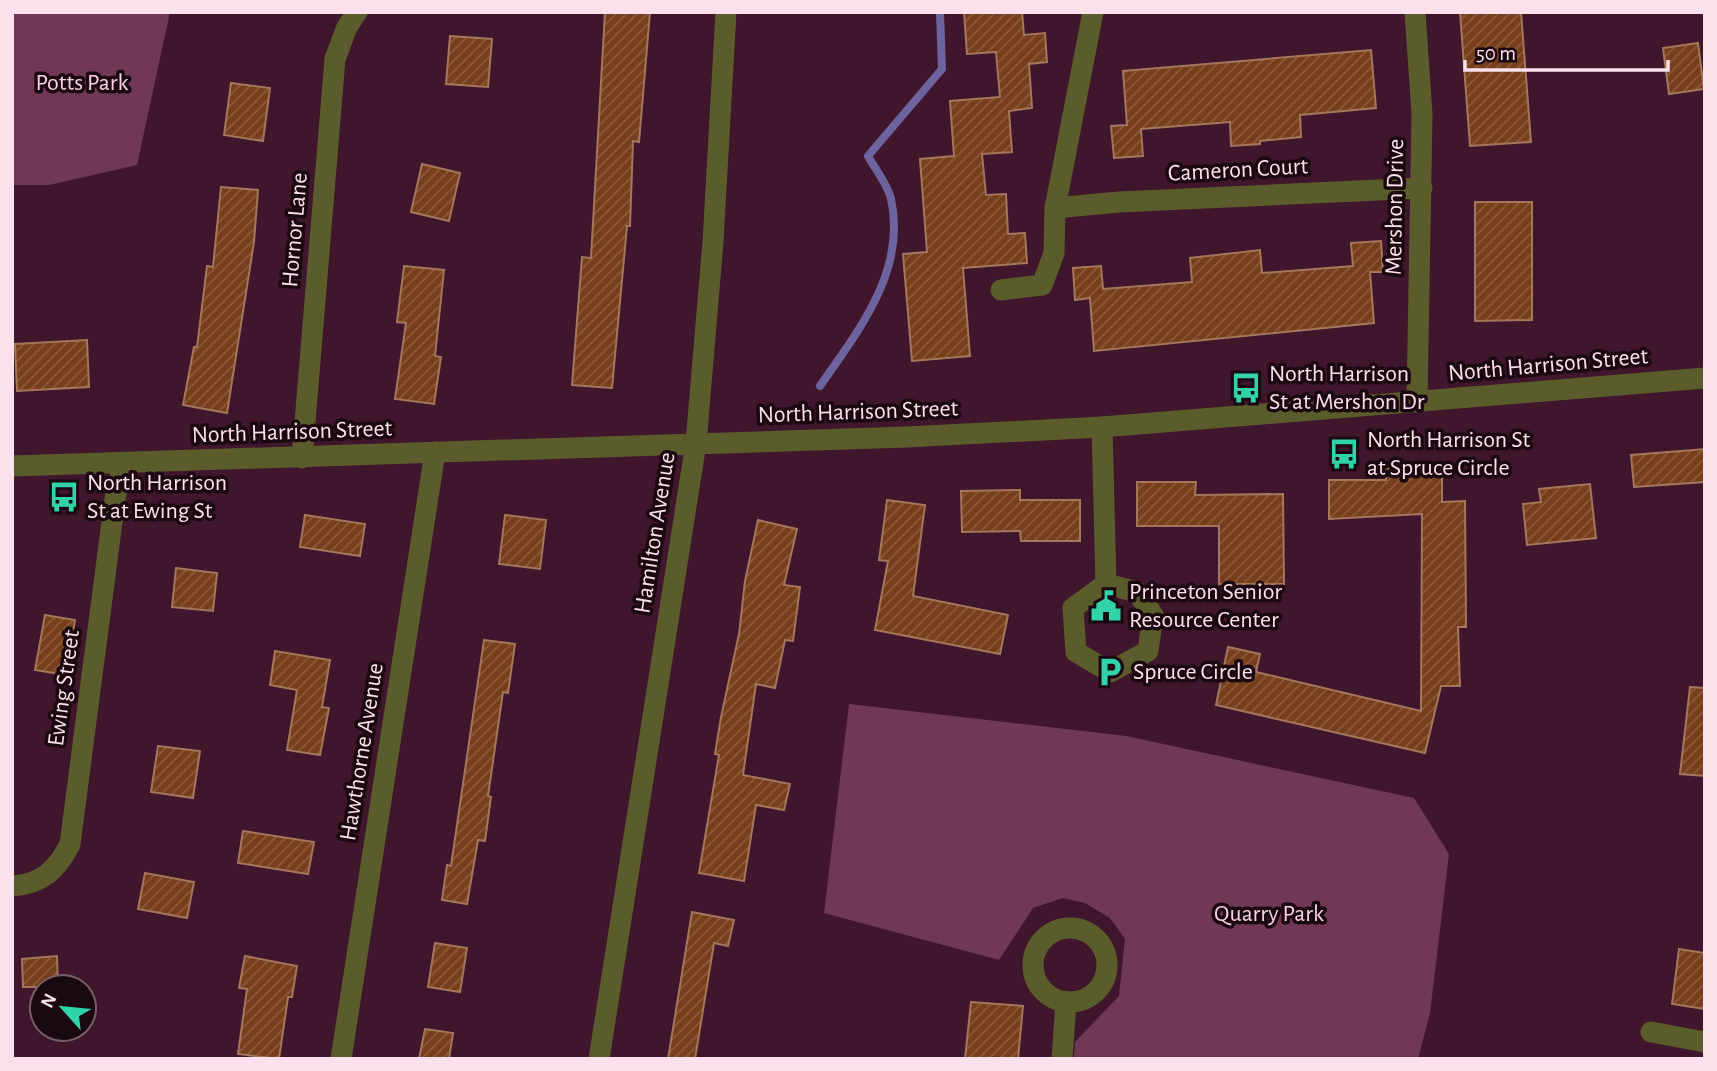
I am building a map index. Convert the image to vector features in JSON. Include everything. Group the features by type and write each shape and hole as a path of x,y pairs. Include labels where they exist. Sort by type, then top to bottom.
{"street":[{"name":"Hornor Lane","path":"302,458 335,59 347,27 357,12"},
{"name":"Hamilton Avenue","path":"598,1059 696,443 713,242 726,12"},
{"path":"1001,290 1042,285 1054,253 1055,208 1093,12"},
{"name":"Mershon Drive","path":"1415,12 1422,114 1417,402"},
{"name":"Cameron Court","path":"1055,208 1422,188"},
{"name":"North Harrison Street","path":"12,466 907,438 1102,427 1705,377"},
{"path":"1102,427 1105,584"},
{"name":"Hawthorne Avenue","path":"341,1059 435,452"},
{"name":"Ewing Street","path":"12,886 27,885 46,877 61,863 70,844 123,464"},
{"path":"1105,584 1137,592 1153,615 1148,651 1110,672 1076,652 1073,608 1105,584"},
{"path":"1062,1059 1066,1002"},
{"path":"1651,1032 1705,1042"}],"green space":[{"name":"Potts Park","path":"12,12 170,12 137,165 49,185 12,185"},
{"name":"Quarry Park","path":"849,704 1126,736 1414,798 1449,854 1430,1013 1418,1059 1074,1059 1075,1042 1119,996 1125,939 1110,918 1085,903 1063,898 1033,908 999,960 824,913"}],"building":[{"path":"605,12 650,12 639,142 633,141 630,226 627,226 612,388 572,385 582,257 591,258"},
{"path":"964,12 1022,12 1024,35 1045,33 1047,62 1029,64 1032,108 1009,111 1012,152 982,154 986,195 1006,194 1008,234 1025,233 1027,263 963,268 970,356 912,361 903,254 927,252 920,159 954,156 950,101 1000,97 996,52 967,54"},
{"path":"1460,12 1521,12 1531,142 1470,146"},
{"path":"450,36 492,39 488,87 446,84"},
{"path":"1698,43 1704,89 1669,94 1663,48"},
{"path":"1371,50 1376,108 1300,115 1301,137 1260,141 1260,144 1231,146 1230,122 1141,129 1143,156 1114,158 1111,126 1127,125 1123,71"},
{"path":"231,83 270,88 263,141 224,135"},
{"path":"422,164 460,173 449,221 411,212"},
{"path":"221,187 258,190 254,242 227,413 183,405 194,347 197,347 207,266 213,267"},
{"path":"1475,202 1532,202 1532,320 1475,321"},
{"path":"1381,241 1383,272 1370,272 1374,323 1094,351 1090,298 1075,300 1073,268 1101,266 1103,289 1192,282 1190,258 1260,250 1262,273 1353,266 1351,243"},
{"path":"404,266 444,270 435,356 441,357 434,404 395,399 406,323 397,322"},
{"path":"87,340 89,387 17,391 15,344"},
{"path":"1705,449 1705,482 1634,487 1631,455"},
{"path":"1386,468 1442,468 1442,502 1465,501 1466,627 1458,627 1460,686 1441,686 1425,753 1216,705 1228,647 1260,654 1256,672 1421,711 1422,514 1329,519 1329,480 1386,480"},
{"path":"1137,482 1196,482 1195,495 1283,494 1284,584 1219,584 1219,526 1137,526"},
{"path":"1590,484 1596,538 1527,545 1523,504 1541,502 1539,489"},
{"path":"1020,490 1020,500 1080,500 1080,541 1021,541 1020,531 962,532 961,491"},
{"path":"887,500 925,505 913,596 1008,615 1000,654 875,630 888,561 879,560"},
{"path":"305,515 365,524 360,556 300,547"},
{"path":"505,515 546,520 540,569 499,564"},
{"path":"758,520 797,529 784,585 800,587 793,641 785,640 775,688 756,684 743,775 790,784 784,810 756,805 744,881 699,873 719,755 715,754 721,717 739,634 745,581"},
{"path":"176,568 217,573 213,611 172,607"},
{"path":"45,615 75,620 66,675 35,670"},
{"path":"484,640 515,644 508,693 503,692 488,796 491,797 485,841 478,840 467,904 442,900 447,865 451,866"},
{"path":"275,651 330,660 322,707 329,708 320,755 287,750 297,690 270,685"},
{"path":"1690,687 1705,688 1705,776 1680,774"},
{"path":"158,746 200,751 193,798 151,792"},
{"path":"243,831 314,842 308,874 238,863"},
{"path":"145,873 194,882 187,918 138,909"},
{"path":"692,912 734,920 728,946 714,943 695,1059 668,1059"},
{"path":"435,943 467,948 460,992 428,987"},
{"path":"1679,949 1705,953 1705,1009 1672,1004"},
{"path":"57,956 58,973 28,973 28,987 23,987 22,959"},
{"path":"245,956 297,966 292,997 288,997 279,1059 238,1054 247,989 239,988"},
{"path":"971,1002 1023,1006 1018,1059 965,1059"},
{"path":"425,1029 453,1033 449,1059 419,1059"}],"waterway":[{"path":"820,386 863,322 886,275 892,251 894,225 891,199 868,156 942,69 940,12"}],"place":[{"name":"North Harrison St at Mershon Dr","path":"1246,388"},
{"name":"North Harrison St at Spruce Circle","path":"1344,454"},
{"name":"North Harrison St at Ewing St","path":"64,497"},
{"name":"Princeton Senior Resource Center","path":"1106,606"},
{"name":"Spruce Circle","path":"1110,672"}]}
